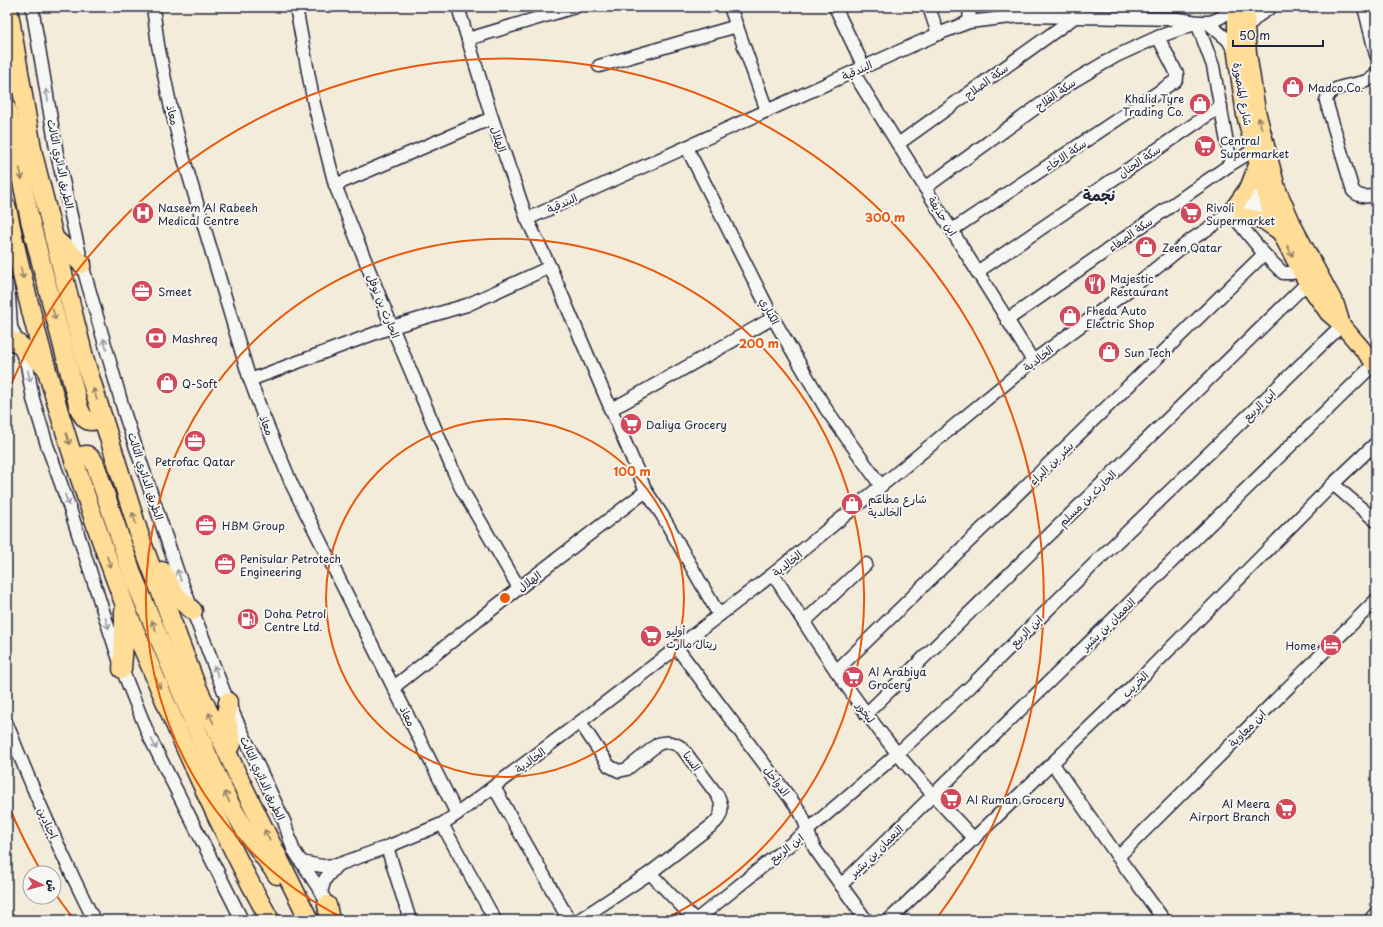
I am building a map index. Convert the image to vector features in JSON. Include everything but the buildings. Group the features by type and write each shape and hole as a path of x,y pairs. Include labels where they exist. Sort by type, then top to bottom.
{"highway":[{"name":"الطريق الدائري الثالث","path":"8,7 14,51 33,154 84,361 141,540 194,680 238,776 306,915"},
{"path":"7,108 30,220 79,408 87,421 92,422 103,418"},
{"path":"7,208 46,367 74,459 124,602 186,751 243,872 270,920"},
{"path":"54,238 82,264"},
{"path":"12,340 46,367"},
{"path":"74,459 78,456 87,456 92,459 95,464 133,576 185,703 229,802 256,847 306,915"},
{"path":"141,540 156,560 175,594 193,611"},
{"path":"122,669 124,643 124,602"},
{"path":"228,702 226,709 227,725 238,776"}],"main road":[{"name":"شارع المنصورة","path":"1235,7 1236,54 1245,115 1256,158 1272,195 1294,228 1336,305 1342,325"},
{"name":"شارع المنصورة","path":"1247,7 1246,28 1248,53 1272,195 1280,232 1304,277 1328,313 1342,325 1375,364"},
{"path":"1256,158 1249,186 1237,213 1262,220 1280,232"}],"street":[{"name":"الطريق الدائري الثالث","path":"32,7 57,154 82,264 125,415 178,573 228,702 284,821 293,849 328,909"},
{"name":"معاذ","path":"153,7 158,45 170,104 183,156 250,380 276,450 292,485 457,814"},
{"name":"الحارث بن نوفل","path":"296,7 314,104 335,185 392,327 461,488 519,588"},
{"name":"الهلال","path":"458,7 492,118 527,219 550,267 646,491 662,515 719,616"},
{"path":"468,39 575,7"},
{"path":"730,7 767,111"},
{"path":"835,7 864,67"},
{"path":"929,7 938,34"},
{"path":"969,22 970,7"},
{"path":"1231,164 1221,106 1203,23 1218,20 1235,7"},
{"path":"1246,28 1258,16 1271,7"},
{"path":"1364,7 1376,55"},
{"name":"البندقية","path":"527,219 938,34 969,22 1011,12 1156,13 1178,19 1203,23 1228,40 1236,54"},
{"name":"سكة الصلاح","path":"898,144 1076,12"},
{"name":"سكة الفلاح","path":"925,188 1070,83 1116,56 1158,37 1203,23"},
{"path":"599,66 737,26"},
{"name":"سكة الاخاء","path":"952,230 1177,78 1177,74 1158,37"},
{"name":"ابن حذيفة","path":"853,72 1033,361"},
{"path":"1376,73 1374,76 1366,80 1335,89 1327,96 1326,101 1354,191 1363,197 1376,195"},
{"name":"سكة الحنان","path":"977,272 1221,106"},
{"path":"335,185 492,118"},
{"name":"الكناري","path":"687,148 773,318 826,408 882,486"},
{"name":"سكة الصفاء","path":"1007,320 1231,164 1256,158"},
{"name":"الخالدية","path":"301,862 322,866 337,865 387,847 442,824 457,814 773,574 1033,361 1133,287 1192,239 1214,225 1272,195"},
{"path":"1237,213 1264,254 1283,273 1292,273 1304,277"},
{"name":"بشر بن البراء","path":"836,671 1264,254"},
{"path":"250,380 392,327 467,305 550,267"},
{"name":"الحارث بن مسلم","path":"866,714 1304,277"},
{"path":"7,284 9,297 8,314 12,340 27,365 33,399 47,445 69,506 122,669 150,736 242,920"},
{"path":"610,409 773,318"},
{"name":"ابن الربيع","path":"695,920 808,830 898,754 970,687 1097,561 1342,325"},
{"name":"النعمان بن بشير","path":"841,885 1375,364"},
{"name":"الخريب","path":"889,920 1144,675 1376,443"},
{"path":"1334,484 1376,521"},
{"name":"الهلال","path":"394,687 519,588 646,491"},
{"path":"804,622 866,564"},
{"name":"لبخور","path":"773,574 866,714 898,754 974,839"},
{"name":"ابن معاوية","path":"1118,857 1376,600"},
{"name":"الدواخل","path":"677,648 800,810 815,849 866,920"},
{"name":"السنا","path":"579,920 650,873 717,822 722,809 718,796 682,748 677,744 664,742 658,744 627,769 619,771 609,766 580,722"},
{"name":"اجنادين","path":"7,724 24,769 49,826 94,920"},
{"path":"1053,764 1164,920"},
{"path":"494,787 569,920"},
{"path":"442,824 495,920"},
{"path":"387,847 410,920"},
{"path":"328,909 325,878 337,865"},
{"path":"650,873 695,920"},
{"path":"1370,920 1376,914"}],"place":[{"name":"Madco Co.","path":"1293,87"},
{"name":"Khalid Tyre Trading Co.","path":"1200,104"},
{"name":"Central Supermarket","path":"1205,146"},
{"name":"Naseem Al Rabeeh Medical Centre","path":"143,213"},
{"name":"Rivoli Supermarket","path":"1191,213"},
{"name":"Zeen Qatar","path":"1146,247"},
{"name":"Majestic Restaurant","path":"1095,284"},
{"name":"Smeet","path":"142,291"},
{"name":"Fheda Auto Electric Shop","path":"1070,316"},
{"name":"Mashreq","path":"156,338"},
{"name":"Sun Tech","path":"1109,352"},
{"name":"Q-Soft","path":"167,383"},
{"name":"Daliya Grocery","path":"631,424"},
{"name":"Petrofac Qatar","path":"195,441"},
{"name":"شارع مطاعم الخالدية","path":"852,504"},
{"name":"HBM Group","path":"206,525"},
{"name":"Penisular Petrotech Engineering","path":"225,564"},
{"name":"Doha Petrol Centre Ltd.","path":"248,619"},
{"name":"أوليو ريتال ماارت","path":"651,636"},
{"name":"Home","path":"1331,645"},
{"name":"Al Arabiya Grocery","path":"853,677"},
{"name":"Al Ruman Grocery","path":"951,799"},
{"name":"Al Meera Airport Branch","path":"1286,809"}],"district":[{"name":"نجمة","path":"1099,194"}]}
